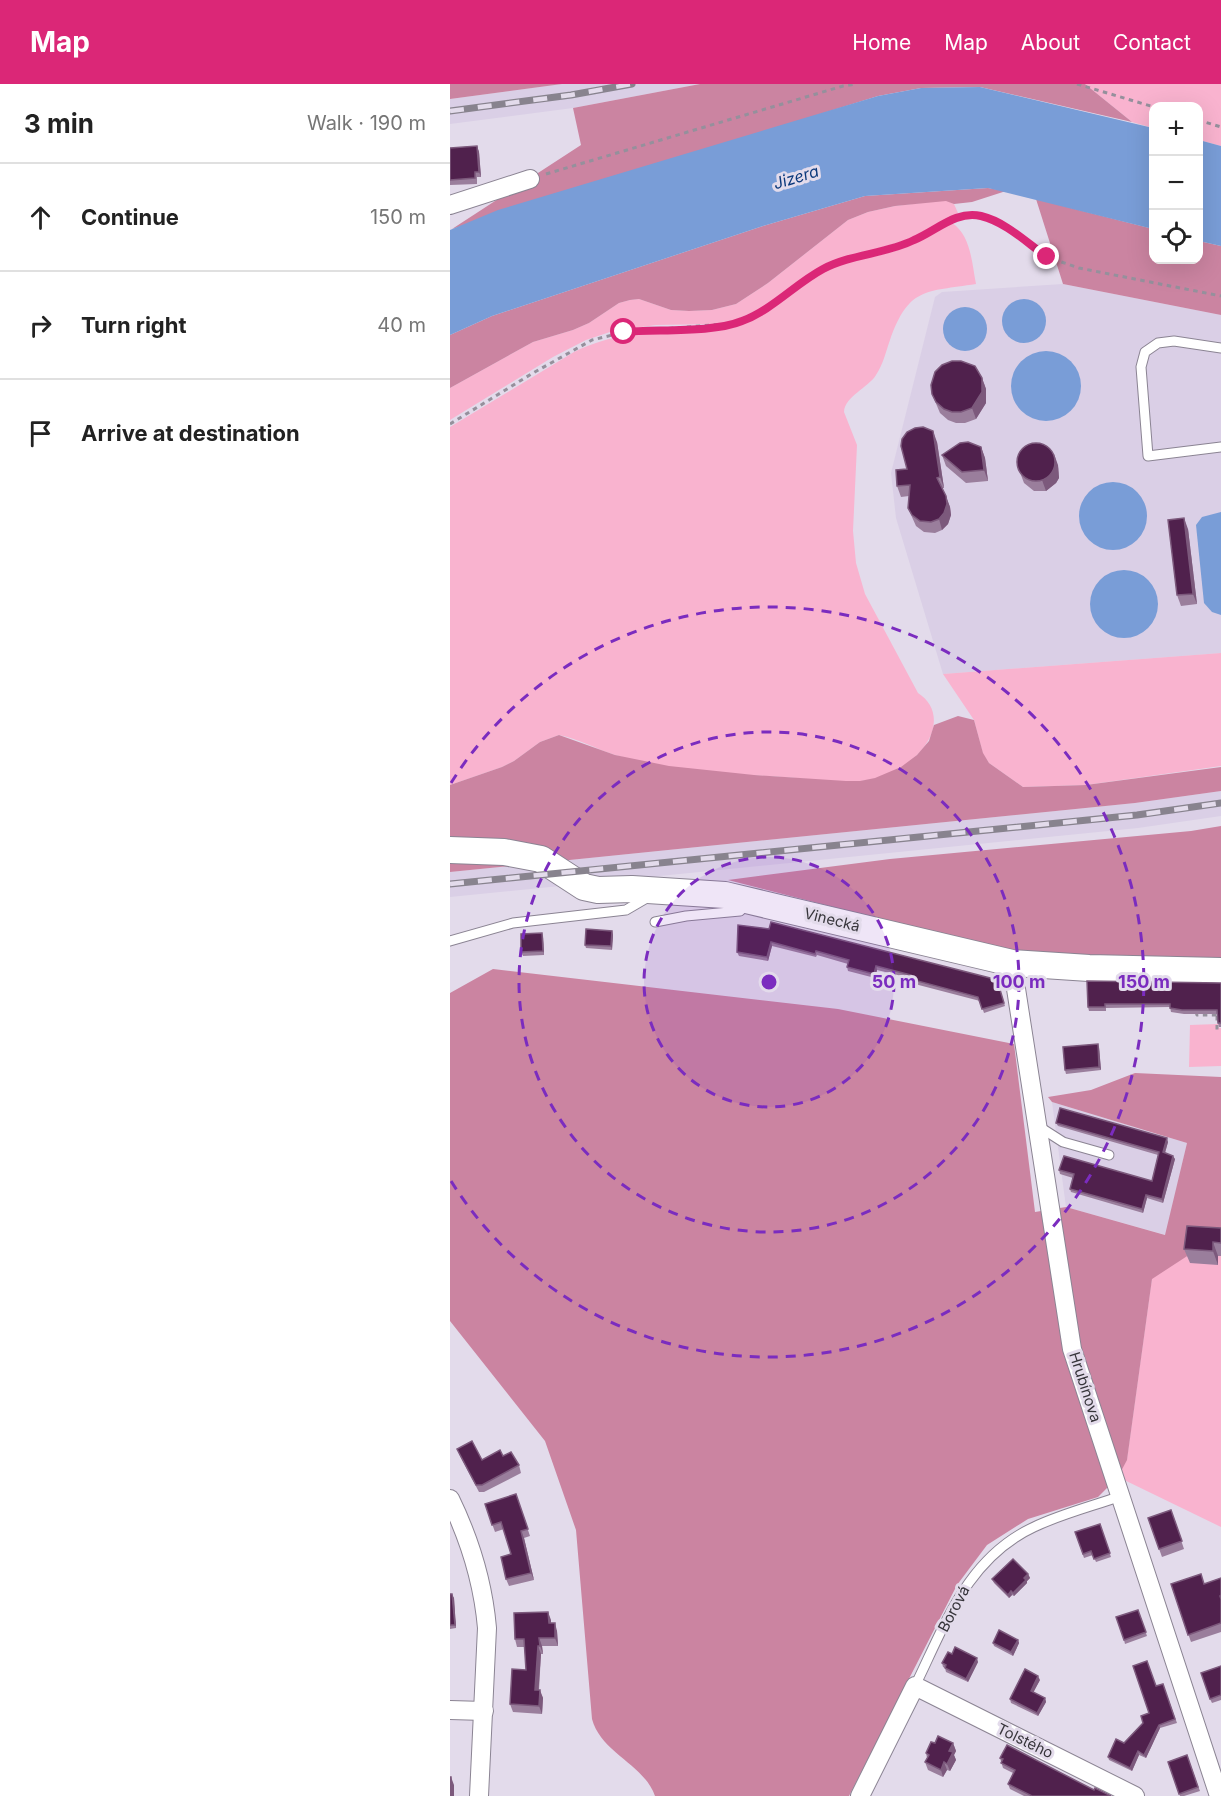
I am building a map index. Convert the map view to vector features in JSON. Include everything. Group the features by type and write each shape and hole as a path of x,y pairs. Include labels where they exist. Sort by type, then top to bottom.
{"street":[{"path":"450,205 530,179"},
{"name":"Vinecká","path":"450,850 504,852 541,859 584,887 598,890 660,890 713,894 751,900 954,951 1012,963 1089,968 1221,971"},
{"name":"Hrubínova","path":"1012,963 1072,1349 1219,1796"},
{"path":"450,1499 471,1546 486,1608 484,1711 479,1796"},
{"name":"Borová","path":"860,1796 915,1686"},
{"name":"Tolstého","path":"915,1686 1136,1796"},
{"path":"450,1710 484,1711"}],"lane":[{"path":"1221,348 1174,342 1158,343 1146,352 1141,367 1148,456 1221,447"},
{"path":"450,941 513,923 626,910 660,890"},
{"path":"655,922 686,916 740,911 751,900"},
{"path":"1036,1125 1063,1142 1109,1155"},
{"name":"Borová","path":"915,1686 963,1588 994,1552 1033,1527 1121,1496"}],"path":[{"path":"530,179 843,86 857,84"},
{"path":"1077,84 1149,106"},
{"path":"1203,122 1221,127"},
{"path":"450,424 592,340 624,332 737,323 760,313 794,287 829,266 906,244 951,220 970,215 981,216 1000,224 1047,257 1079,268 1221,296"},
{"path":"1196,1010 1197,1016 1219,1015 1217,1032"}],"shaded area":[{"path":"450,84 562,84 450,99"},
{"path":"561,84 700,84 573,108 450,124 450,99"},
{"path":"700,84 1085,84 1132,122 980,87 921,88 878,96 452,229 581,145 573,108"},
{"path":"1085,84 1221,84 1221,146 1203,141 1203,102 1149,102 1149,127 1132,122"},
{"path":"988,188 1006,191 972,202 954,204 946,201 895,206 868,212 848,220 768,283 736,304 712,310 689,311 671,310 639,299 619,303 589,323 533,342 450,388 450,335 492,316 763,226 865,196"},
{"path":"1036,199 1149,228 1149,264 1203,264 1203,242 1221,246 1221,315 1063,284"},
{"path":"946,200 954,204 958,213 903,241 820,267 762,308 730,322 656,325 610,332 586,340 553,357 450,420 450,388 533,342 589,323 619,303 639,299 671,310 689,311 712,310 736,304 768,283 848,220 868,212 895,206"},
{"path":"952,223 967,242 976,284 931,291 912,301 897,323 878,371 872,380 848,401 844,412 857,445 853,531 856,563 865,594 918,693 927,701 932,710 934,720 932,732 923,749 900,768 873,779 854,782 705,771 659,765 615,755 559,735 540,742 502,767 450,785 450,427 574,352 588,346 601,341 642,333 731,328 757,317 815,275 844,263 902,248"},
{"path":"1063,284 1221,315 1221,653 943,674 896,518 891,473 935,297 942,292"},
{"path":"1221,653 1221,766 1086,785 1023,787 989,763 983,754 974,720 943,674"},
{"path":"958,716 974,720 983,753 989,763 1023,787 1086,785 1221,767 1221,791 1135,803 450,872 450,785 502,767 540,742 559,735 615,755 669,766 754,775 860,781 875,778 901,767 917,755 929,741 934,725"},
{"path":"1221,791 1221,816 1138,828 450,897 450,872 1135,803"},
{"path":"1221,826 1221,958 1039,955 943,935 728,880 890,859 1191,831"},
{"path":"493,969 838,1009 1014,1044 1035,1212 1066,1207 1165,1235 1187,1143 1052,1102 1048,1097 1091,1090 1135,1073 1221,1077 1221,1234 1152,1279 1127,1460 1118,1477 1098,1497 1028,1519 987,1545 957,1585 849,1796 655,1796 642,1775 613,1750 597,1731 592,1719 576,1530 545,1441 450,1321 450,993"},
{"path":"1218,1024 1221,1028 1221,1066 1189,1067 1190,1025"},
{"path":"1052,1102 1187,1143 1166,1235 1066,1207"},
{"path":"1221,1234 1221,1527 1118,1477 1127,1459 1152,1278"}],"water":[{"name":"Jizera","path":"980,87 1149,127 1149,228 988,188 865,196 763,226 492,316 450,335 450,230 498,210 878,96 921,88"},
{"path":"1203,141 1221,146 1221,246 1203,242"},
{"path":"1024,299 1033,300 1040,305 1045,312 1045,330 1040,337 1033,342 1024,343 1015,342 1008,337 1003,330 1002,321 1003,312 1008,305 1015,300"},
{"path":"965,307 974,308 981,313 986,320 986,338 981,345 974,350 965,351 956,350 949,345 944,338 943,329 944,320 949,313 956,308"},
{"path":"1046,351 1059,354 1071,361 1078,373 1081,386 1078,399 1071,411 1059,418 1046,421 1033,418 1021,411 1014,399 1011,386 1014,373 1021,361 1033,354"},
{"path":"1113,482 1126,485 1137,492 1144,503 1147,516 1144,529 1137,540 1126,547 1113,550 1100,547 1089,540 1082,529 1079,516 1082,503 1089,492 1100,485"},
{"path":"1221,512 1221,615 1212,612 1204,603 1196,525 1202,517"},
{"path":"1124,570 1137,573 1148,580 1155,591 1158,604 1155,617 1148,628 1137,635 1124,638 1111,635 1100,628 1093,617 1090,604 1093,591 1100,580 1111,573"}],"building":[{"path":"477,146 479,172 475,172 475,178 450,180 450,148"},
{"path":"952,361 961,361 975,366 982,378 982,392 972,408 961,412 944,409 936,402 932,394 931,385 935,372 942,365"},
{"path":"923,427 933,431 940,477 937,478 946,496 947,504 939,519 931,522 920,521 912,515 908,508 910,485 897,486 896,470 907,469 901,446 902,439 907,432"},
{"path":"968,442 981,447 984,470 962,472 942,455 960,443"},
{"path":"1036,443 1049,449 1055,462 1049,475 1036,481 1023,475 1017,462 1023,449"},
{"path":"1184,518 1193,594 1177,595 1168,520"},
{"path":"771,922 994,979 998,983 1004,1003 982,1009 978,997 910,979 911,975 876,966 874,974 847,967 849,960 771,942 767,957 737,952 738,925 769,929"},
{"path":"586,929 612,931 611,946 585,945"},
{"path":"542,933 543,951 521,952 521,934"},
{"path":"1087,981 1221,983 1221,1023 1218,1023 1217,1010 1182,1010 1170,1008 1170,1004 1105,1004 1105,1007 1088,1007"},
{"path":"1098,1044 1099,1067 1065,1070 1063,1047"},
{"path":"1060,1108 1167,1138 1163,1152 1173,1156 1162,1199 1146,1195 1142,1209 1070,1189 1074,1174 1059,1170 1064,1156 1152,1181 1159,1152 1056,1123"},
{"path":"1187,1226 1221,1228 1221,1243 1213,1242 1213,1251 1184,1249"},
{"path":"472,1441 482,1460 500,1450 503,1456 511,1452 519,1465 482,1485 476,1485 457,1449"},
{"path":"516,1494 528,1529 521,1531 531,1573 506,1579 501,1557 511,1554 501,1522 492,1525 485,1504"},
{"path":"1171,1510 1182,1541 1159,1549 1148,1518"},
{"path":"1100,1524 1110,1553 1094,1559 1091,1551 1083,1554 1075,1532"},
{"path":"1013,1559 1028,1574 1024,1578 1026,1580 1008,1595 992,1579"},
{"path":"1201,1574 1204,1584 1221,1578 1221,1623 1188,1635 1171,1584"},
{"path":"450,1594 452,1594 455,1625 450,1625"},
{"path":"1138,1610 1146,1632 1124,1640 1116,1617"},
{"path":"548,1612 549,1623 555,1623 555,1638 539,1638 535,1690 540,1690 539,1706 510,1704 512,1669 526,1670 524,1639 515,1639 514,1613"},
{"path":"999,1630 1018,1640 1011,1652 993,1643"},
{"path":"955,1647 977,1658 966,1679 945,1668 946,1665 942,1663 948,1652 952,1654"},
{"path":"1147,1661 1156,1686 1163,1684 1175,1719 1159,1725 1144,1755 1138,1751 1130,1768 1108,1757 1116,1739 1124,1743 1143,1723 1141,1716 1149,1713 1133,1666"},
{"path":"1221,1666 1221,1695 1210,1699 1201,1673"},
{"path":"1025,1669 1038,1676 1031,1691 1045,1698 1037,1713 1010,1699"},
{"path":"938,1736 953,1743 949,1751 953,1752 947,1764 944,1762 941,1770 925,1762 929,1755 926,1753 931,1742 935,1743"},
{"path":"1007,1745 1094,1790 1095,1788 1111,1796 1032,1796 1008,1784 1015,1770 1001,1763 1003,1759 1000,1758"},
{"path":"1187,1755 1198,1787 1179,1794 1168,1762"}],"railway":[{"path":"450,111 571,95 632,84"},
{"path":"450,884 1137,815 1221,803"}],"route":[{"path":"624,332 729,325 744,321 760,313 794,287 829,266 906,244 951,220 970,215 981,216 1000,224 1047,257"}]}
